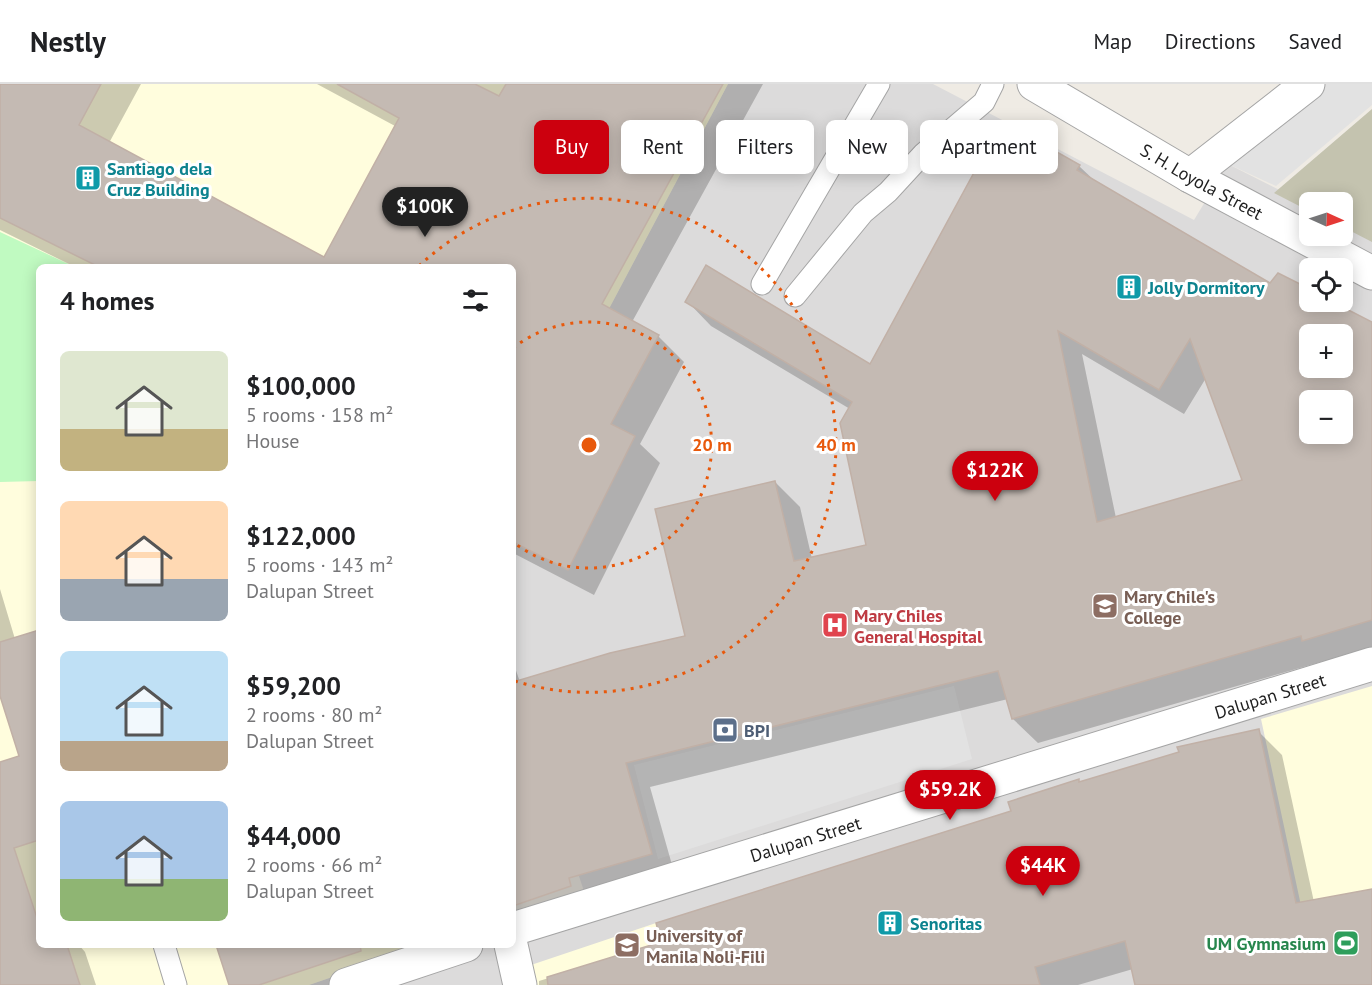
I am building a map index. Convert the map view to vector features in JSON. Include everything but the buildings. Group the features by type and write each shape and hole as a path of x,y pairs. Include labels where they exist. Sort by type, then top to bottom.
{"street":[{"name":"S. H. Loyola Street","path":"1034,84 1190,176 1372,273"},
{"path":"1190,176 1308,84"},
{"name":"Dalupan Street","path":"516,929 1372,664"},
{"path":"346,985 457,948"},
{"path":"512,948 520,985"}],"lane":[{"path":"762,284 879,84"},
{"path":"795,296 863,213 888,192 923,154 984,102 993,84"},
{"path":"165,948 176,985"}],"shaded area":[{"path":"0,84 728,84 704,129 704,120 621,120 621,174 680,174 516,484 516,264 36,264 36,948 416,948 309,985 0,985"},
{"path":"728,84 933,84 1002,120 920,120 920,174 1058,174 1058,149 1194,220 1228,164 1299,200 1299,246 1353,246 1353,230 1372,241 1372,985 309,985 416,948 516,948 516,943 584,891 516,688 516,484 680,174 704,174 704,129"},
{"path":"1326,84 1372,84 1372,105 1276,186 1228,164"},
{"path":"1372,109 1372,242 1353,232 1353,192 1299,192 1299,206 1274,193"},
{"path":"954,686 972,759 658,859 634,765"},
{"path":"1372,686 1372,985 1318,985 1261,719"},
{"name":"University of Manila Noli-Fili","path":"656,923 672,985 532,985 528,966"}],"green space":[{"path":"0,232 69,264 36,264 36,481 0,482"}],"place":[{"name":"Santiago dela Cruz Building","path":"88,178"},
{"name":"Jolly Dormitory","path":"1129,287"},
{"name":"Mary Chile's College","path":"1105,606"},
{"name":"Mary Chiles General Hospital","path":"835,625"},
{"name":"BPI","path":"725,730"},
{"name":"Senoritas","path":"890,923"},
{"name":"UM Gymnasium","path":"1346,943"},
{"name":"University of Manila Noli-Fili","path":"627,945"}]}
